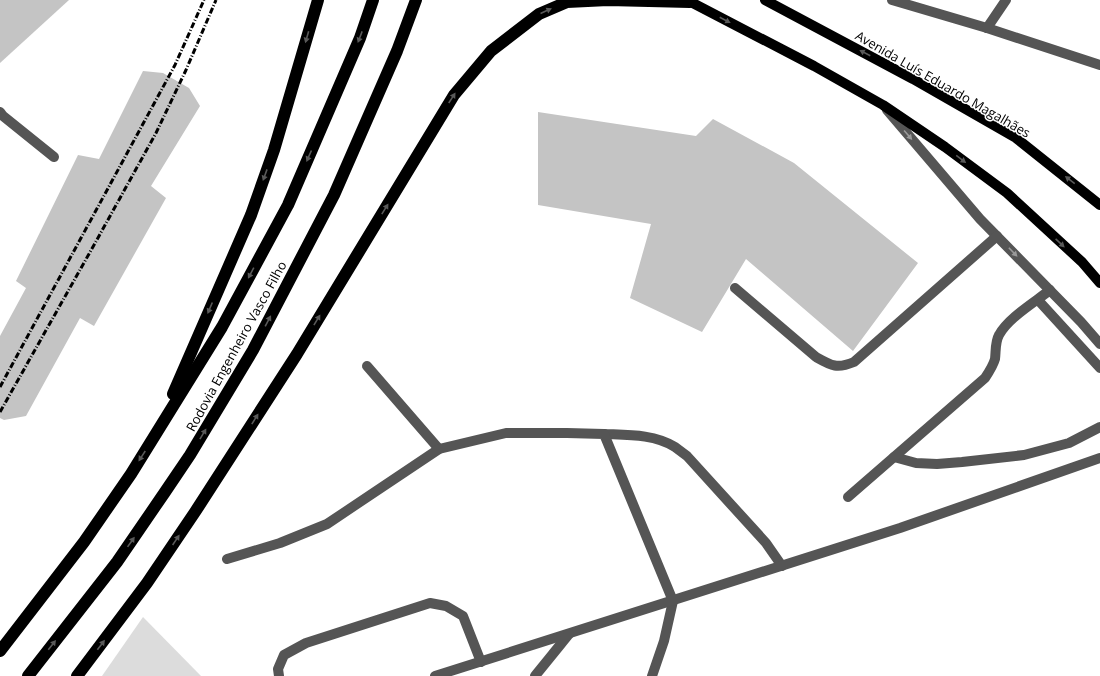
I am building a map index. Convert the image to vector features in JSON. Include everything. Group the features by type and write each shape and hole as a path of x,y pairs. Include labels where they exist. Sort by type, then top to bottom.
{"highway":[{"path":"156,434 251,216 274,150 318,0"},
{"name":"Rodovia Engenheiro Vasco Filho","path":"0,651 84,542 131,474 222,327 288,205 360,38 373,0"},
{"name":"Rodovia Engenheiro Vasco Filho","path":"28,676 118,562 190,455 253,350 334,195 397,51 416,0"},
{"path":"77,676 147,583 195,512 301,347 454,95 491,51 539,14 567,2 608,0 689,1"}],"main road":[{"name":"Avenida Luís Eduardo Magalhães","path":"765,0 913,79 1016,138 1100,205"},
{"path":"689,1 814,66 883,105 945,147 1007,194 1082,262 1100,283"}],"street":[{"path":"892,0 987,28 1100,65"},
{"path":"987,28 1006,0"},
{"path":"883,105 980,219 1081,322 1100,344"},
{"path":"1,116 54,157"},
{"path":"735,288 816,357 829,364 842,367 854,362 997,236"},
{"path":"848,497 985,378 991,369 995,358 999,335 1007,325 1050,290"},
{"path":"1038,300 1100,368"},
{"path":"367,366 439,449"},
{"path":"894,457 916,463 937,464 1024,455 1069,443 1100,427"},
{"path":"227,560 280,543 327,524 439,449 506,433 567,433 644,436 660,440 674,446 687,456 766,543 782,566"},
{"path":"604,434 673,601 664,641 652,676"},
{"path":"436,676 900,528 1100,458"},
{"path":"279,676 278,669 284,655 306,643 430,602 446,606 463,616 481,662"},
{"path":"535,676 569,634"}],"shaded area":[{"path":"143,617 201,676 102,676"}],"building":[{"path":"0,0 69,0 0,63"},
{"path":"143,71 163,73 189,88 200,106 151,186 166,198 94,326 80,318 26,416 4,420 0,418 0,336 26,288 16,281 78,155 99,159"},
{"path":"538,112 696,136 713,119 794,163 918,263 853,351 746,259 702,332 630,298 651,224 538,205"}],"railway":[{"path":"0,387 175,65 204,0"},
{"path":"0,412 156,133 186,70 216,0"}]}
